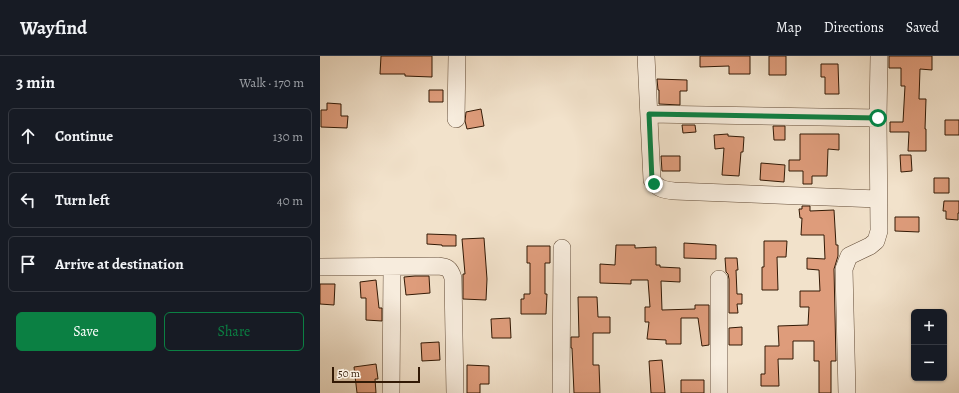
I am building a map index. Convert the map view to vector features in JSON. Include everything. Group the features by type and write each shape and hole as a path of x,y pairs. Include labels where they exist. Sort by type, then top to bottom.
{"street":[{"path":"456,119 457,56"},
{"path":"646,56 652,180 659,188 674,191 878,199"},
{"path":"847,393 844,269 849,256 870,246 876,241 879,231 879,56"},
{"path":"649,114 878,118"},
{"path":"561,393 562,248"},
{"path":"320,267 443,266 448,268 451,272 452,278 455,393"},
{"path":"391,393 392,267"},
{"path":"719,279 719,393"}],"building":[{"path":"381,56 432,56 432,77 405,76 405,74 380,74"},
{"path":"700,56 750,56 750,74 729,74 729,66 700,67"},
{"path":"769,56 786,56 786,75 769,75"},
{"path":"889,56 932,56 932,70 920,69 919,99 926,99 926,151 908,151 909,132 890,132 890,122 903,122 905,86 901,86 901,68 889,68"},
{"path":"821,64 838,64 839,94 825,94 825,77 821,77"},
{"path":"657,79 687,80 687,91 680,91 680,105 659,104"},
{"path":"429,90 443,90 443,102 429,102"},
{"path":"327,103 341,104 341,116 348,116 347,128 321,127 321,110 327,110"},
{"path":"481,109 484,126 467,129 465,121 466,112"},
{"path":"945,120 959,120 959,135 945,135"},
{"path":"682,125 695,125 696,132 683,133"},
{"path":"773,126 785,126 785,140 774,140"},
{"path":"728,134 728,136 744,137 739,176 722,175 724,148 715,149 714,135"},
{"path":"800,134 839,134 839,150 828,149 827,176 812,176 812,184 803,184 803,171 789,171 789,160 800,160"},
{"path":"900,155 911,155 912,171 901,172"},
{"path":"661,156 680,156 680,171 662,171"},
{"path":"761,163 785,165 784,182 760,180"},
{"path":"934,178 949,178 949,193 934,193"},
{"path":"944,201 959,201 958,220 946,219 946,211 943,211"},
{"path":"802,206 810,206 810,211 834,210 838,256 834,269 836,361 831,361 831,393 819,393 819,361 814,361 814,341 793,341 793,359 778,359 779,386 761,386 761,374 765,374 765,346 779,346 778,326 808,325 809,307 800,307 800,291 820,291 819,270 807,269 807,258 825,259 824,235 801,235 802,218 800,218 799,209 802,209"},
{"path":"895,217 919,217 919,232 895,231"},
{"path":"427,234 456,235 456,246 427,244"},
{"path":"484,238 487,279 486,300 463,299 463,274 465,274 462,239"},
{"path":"764,241 787,241 786,257 777,257 778,290 762,290"},
{"path":"684,243 716,245 716,259 684,258"},
{"path":"616,245 635,245 635,248 656,247 656,265 660,265 660,267 680,268 680,282 661,281 662,310 695,309 695,305 709,305 709,345 702,346 698,318 681,318 681,344 666,344 666,340 647,339 649,322 645,322 645,307 650,307 648,280 631,280 631,284 600,283 600,264 615,265"},
{"path":"527,246 550,246 550,263 545,263 545,294 547,294 546,314 521,314 521,299 524,299 524,294 530,294 530,263 527,263"},
{"path":"725,258 737,258 737,294 742,294 742,304 737,304 738,313 729,313 729,279 726,272"},
{"path":"429,276 430,293 406,295 404,277"},
{"path":"376,280 379,308 382,308 382,321 366,320 366,298 361,298 360,282"},
{"path":"320,284 335,284 334,305 320,304"},
{"path":"578,297 597,297 598,317 610,317 610,333 593,333 593,365 599,365 600,393 574,393 571,337 579,337"},
{"path":"510,318 511,338 492,338 491,319"},
{"path":"742,327 742,345 729,345 729,328"},
{"path":"439,342 440,360 422,361 421,343"},
{"path":"662,360 665,393 651,393 649,361"},
{"path":"376,364 378,379 375,379 376,393 357,393 354,367"},
{"path":"467,365 489,366 489,384 480,384 480,393 467,393"},
{"path":"681,380 704,380 704,393 681,393"}],"route":[{"path":"654,184 652,180 649,114 878,118"}]}
